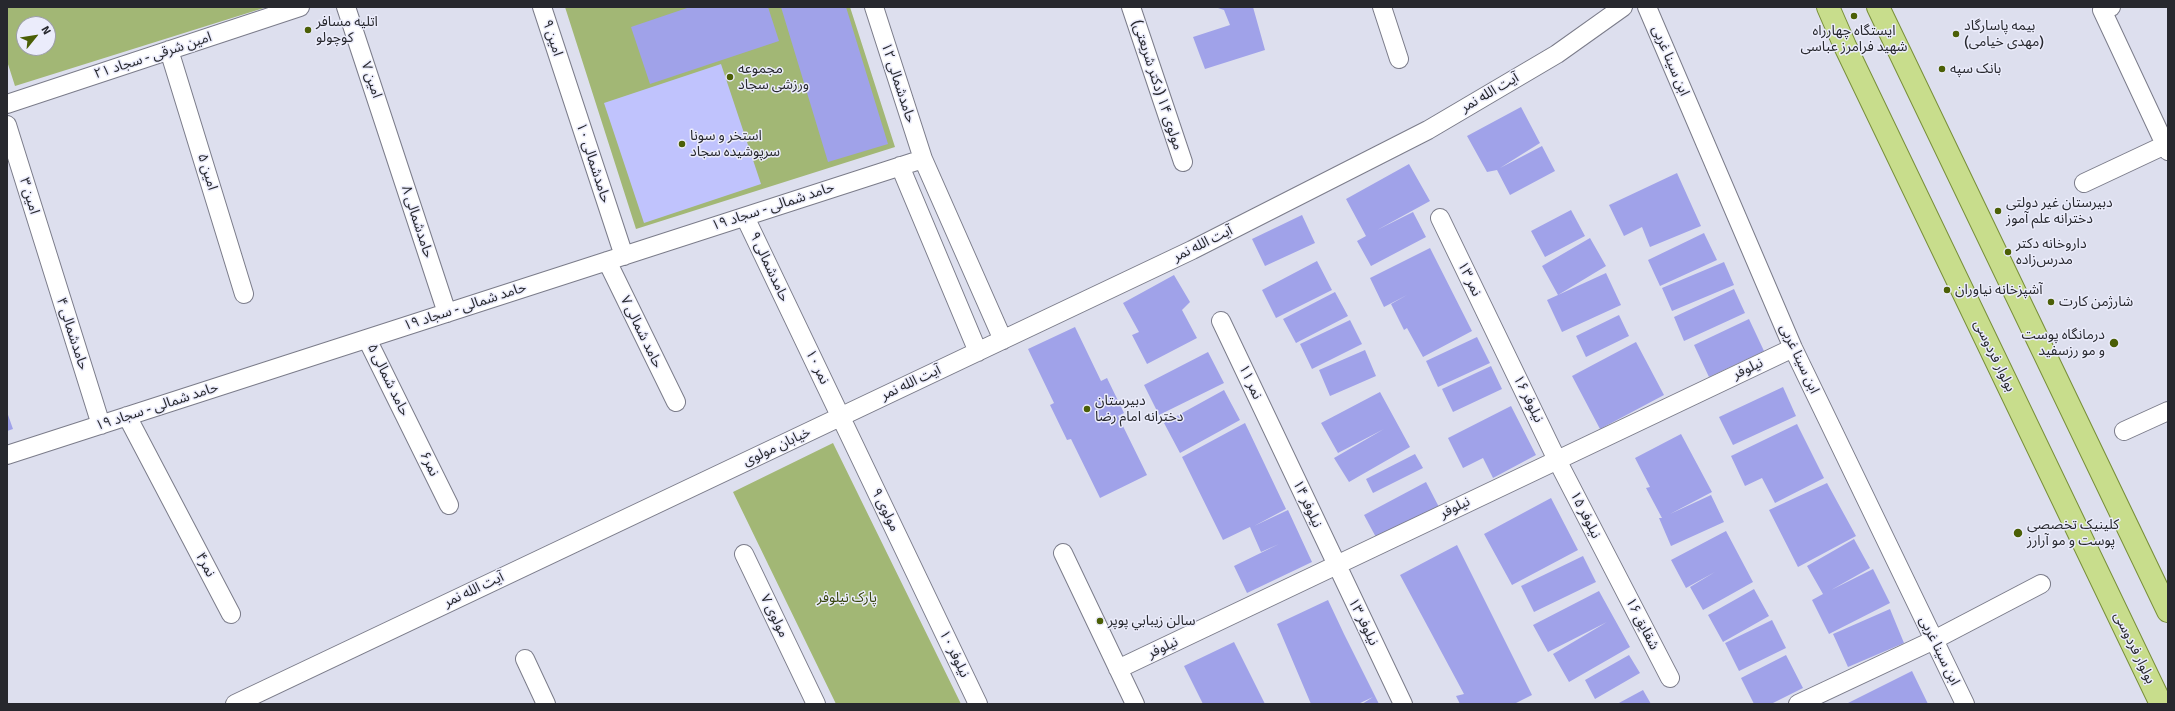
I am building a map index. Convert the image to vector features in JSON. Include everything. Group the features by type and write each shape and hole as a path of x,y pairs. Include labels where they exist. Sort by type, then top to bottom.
{"main road":[{"name":"بولوار فردوسی","path":"1828,7 1848,54 2161,704"},
{"path":"1884,13 2168,611"}],"street":[{"name":"امین شرقی - سجاد ۲۱","path":"7,104 300,7"},
{"name":"امین ۷","path":"346,7 388,131"},
{"name":"امین ۹","path":"542,7 562,70"},
{"name":"حامدشمالی ۱۲","path":"874,7 923,159 1002,340"},
{"name":"مولوی ۱۴ (دکتر شریعتی)","path":"1131,7 1183,162"},
{"path":"1382,7 1400,59"},
{"name":"ابن سینا غربی","path":"1647,7 1793,348 1965,704"},
{"path":"2084,183 2167,148 2107,9"},
{"name":"آیت الله نمر","path":"841,417 1192,250 1408,141 1557,54 1616,12"},
{"name":"امین ۵","path":"169,50 244,294"},
{"name":"حامدشمالی ۱۰","path":"562,70 624,256"},
{"name":"امین ۳","path":"7,125 44,244"},
{"name":"حامدشمالی ۸","path":"388,131 446,313"},
{"name":"حامد شمالی - سجاد ۱۹","path":"7,455 923,159"},
{"path":"900,166 978,352"},
{"name":"حامدشمالی ۹","path":"745,217 793,317"},
{"name":"نمر ۱۳","path":"1440,218 1499,339"},
{"name":"حامدشمالی ۴","path":"44,244 101,425"},
{"name":"حامد شمالی ۷","path":"607,261 676,402"},
{"name":"نمر ۱۰","path":"793,317 841,417"},
{"name":"نمر ۱۱","path":"1221,321 1278,443"},
{"name":"حامد شمالی ۵","path":"367,339 408,422"},
{"name":"نیلوفر ۱۶","path":"1499,339 1557,460"},
{"name":"نیلوفر","path":"1118,669 1793,348"},
{"path":"2124,431 2168,411"},
{"name":"نمر۴","path":"127,416 231,614"},
{"name":"خیابان مولوی","path":"714,477 841,417"},
{"name":"مولوی ۹","path":"841,417 930,604"},
{"name":"نمر۶","path":"408,422 449,505"},
{"name":"نیلوفر ۱۴","path":"1278,443 1336,565"},
{"name":"نیلوفر ۱۵","path":"1557,460 1614,569"},
{"name":"آیت الله نمر","path":"234,704 714,477"},
{"path":"1063,553 1135,704"},
{"name":"مولوی ۷","path":"744,554 816,704"},
{"name":"نیلوفر ۱۳","path":"1336,565 1403,704"},
{"name":"شقایق ۱۶","path":"1614,569 1670,678"},
{"path":"1798,704 1934,640 2042,584"},
{"name":"نیلوفر ۱۰","path":"930,604 978,704"},
{"path":"526,660 546,704"}],"green space":[{"path":"7,7 267,7 15,86 7,61"},
{"name":"مجموعه ورزشی سجاد","path":"565,7 850,7 895,147 636,229"},
{"name":"پارک نیلوفر","path":"833,443 961,704 836,704 733,492"}],"water":[{"name":"استخر و سونا سرپوشیده سجاد","path":"721,64 761,184 644,223 604,103"}],"building":[{"path":"690,7 768,7 779,41 650,84 631,27"},
{"path":"781,7 846,7 888,144 828,162"},
{"path":"1215,7 1253,7 1265,50 1205,69 1193,37 1230,25 1224,10"},
{"path":"1521,107 1540,143 1500,168 1542,146 1555,171 1510,195 1497,170 1487,172 1467,136"},
{"path":"1409,164 1430,201 1377,230 1413,212 1426,237 1371,266 1357,241 1366,236 1346,199"},
{"path":"1677,173 1701,226 1650,247 1642,227 1624,236 1609,205"},
{"path":"1571,210 1585,236 1545,257 1531,231"},
{"path":"1302,215 1315,243 1265,266 1252,239"},
{"path":"1704,233 1717,260 1660,286 1648,260"},
{"path":"1590,238 1606,266 1558,295 1542,266"},
{"path":"1430,248 1472,331 1423,357 1407,328 1404,330 1391,304 1407,295 1384,307 1370,278"},
{"path":"1317,261 1332,290 1276,318 1262,290"},
{"path":"1724,262 1734,285 1672,311 1662,288"},
{"path":"1606,273 1621,305 1562,332 1547,300"},
{"path":"1174,275 1190,302 1182,310 1197,338 1147,364 1132,335 1139,332 1123,303"},
{"path":"1734,289 1745,313 1684,341 1674,317"},
{"path":"1335,292 1348,316 1296,343 1283,319"},
{"path":"1619,315 1629,336 1586,357 1576,336"},
{"path":"1749,319 1764,351 1709,377 1694,345"},
{"path":"1350,320 1362,344 1312,369 1300,344"},
{"name":"دبیرستان دخترانه امام رضا","path":"1075,327 1101,381 1107,378 1124,413 1118,416 1147,475 1100,498 1071,439 1067,440 1050,405 1054,403 1028,349"},
{"path":"1477,337 1490,363 1438,387 1426,361"},
{"path":"1636,342 1664,395 1600,429 1572,376"},
{"path":"1365,350 1376,376 1330,396 1319,370"},
{"path":"1208,352 1224,383 1159,415 1144,385"},
{"path":"1491,366 1502,389 1453,412 1442,389"},
{"path":"1783,387 1796,416 1733,445 1719,417"},
{"path":"1224,390 1240,420 1180,453 1164,423"},
{"path":"1380,392 1410,447 1349,482 1334,458 1384,429 1338,453 1321,423"},
{"path":"1511,406 1536,455 1493,478 1483,458 1463,468 1448,438"},
{"path":"7,412 13,429 7,431"},
{"path":"1245,423 1286,509 1254,526 1288,510 1312,562 1247,593 1234,566 1279,544 1261,552 1250,527 1223,540 1182,457"},
{"path":"1797,424 1824,478 1775,503 1762,478 1745,486 1731,456"},
{"path":"1681,434 1712,492 1670,514 1711,495 1724,522 1671,546 1659,518 1662,518 1646,488 1650,487 1635,458"},
{"path":"1415,454 1423,468 1373,493 1366,479"},
{"path":"1426,482 1440,509 1378,541 1364,515"},
{"path":"1827,483 1856,536 1798,567 1769,510"},
{"path":"1551,498 1578,550 1512,585 1484,534"},
{"path":"1726,531 1753,582 1703,610 1690,587 1715,572 1686,588 1671,560"},
{"path":"1854,539 1870,568 1831,590 1873,569 1890,603 1829,634 1812,600 1823,594 1807,566"},
{"path":"1457,545 1532,695 1514,704 1460,704 1456,696 1464,694 1400,575"},
{"path":"1583,556 1596,582 1534,612 1521,586"},
{"path":"1754,589 1769,616 1723,642 1708,615"},
{"path":"1599,591 1630,647 1569,682 1553,654 1607,622 1548,652 1533,625"},
{"path":"1328,600 1379,704 1362,704 1373,697 1358,704 1311,704 1277,624"},
{"path":"1890,609 1904,643 1848,667 1833,634"},
{"path":"1772,620 1786,648 1739,671 1725,643"},
{"path":"1234,642 1265,704 1203,704 1184,666"},
{"path":"1629,655 1640,673 1595,699 1585,680"},
{"path":"1786,655 1803,688 1771,704 1754,704 1741,678"},
{"path":"1912,671 1928,704 1846,704"},
{"path":"1643,690 1651,704 1617,704"}],"place":[{"name":"ایستگاه چهارراه شهید فرامرز عباسی","path":"1854,16"},
{"name":"اتليه مسافر كوچولو","path":"308,30"},
{"name":"بیمه پاسارگاد (مهدی خیامی)","path":"1956,34"},
{"name":"بانک سپه","path":"1942,69"},
{"name":"مجموعه ورزشی سجاد","path":"730,77"},
{"name":"استخر و سونا سرپوشیده سجاد","path":"682,144"},
{"name":"دبیرستان غیر دولتی دخترانه علم آموز","path":"1998,211"},
{"name":"داروخانه دکتر مدرس‌زاده","path":"2008,252"},
{"name":"آشپزخانه نیاوران","path":"1947,290"},
{"name":"شارژمن کارت","path":"2051,302"},
{"name":"درمانگاه پوست و مو رزسفید","path":"2114,343"},
{"name":"دبیرستان دخترانه امام رضا","path":"1087,409"},
{"name":"کلینیک تخصصی پوست و مو آرارز","path":"2018,533"},
{"name":"سالن زيبابي پوپر","path":"1100,621"}]}
